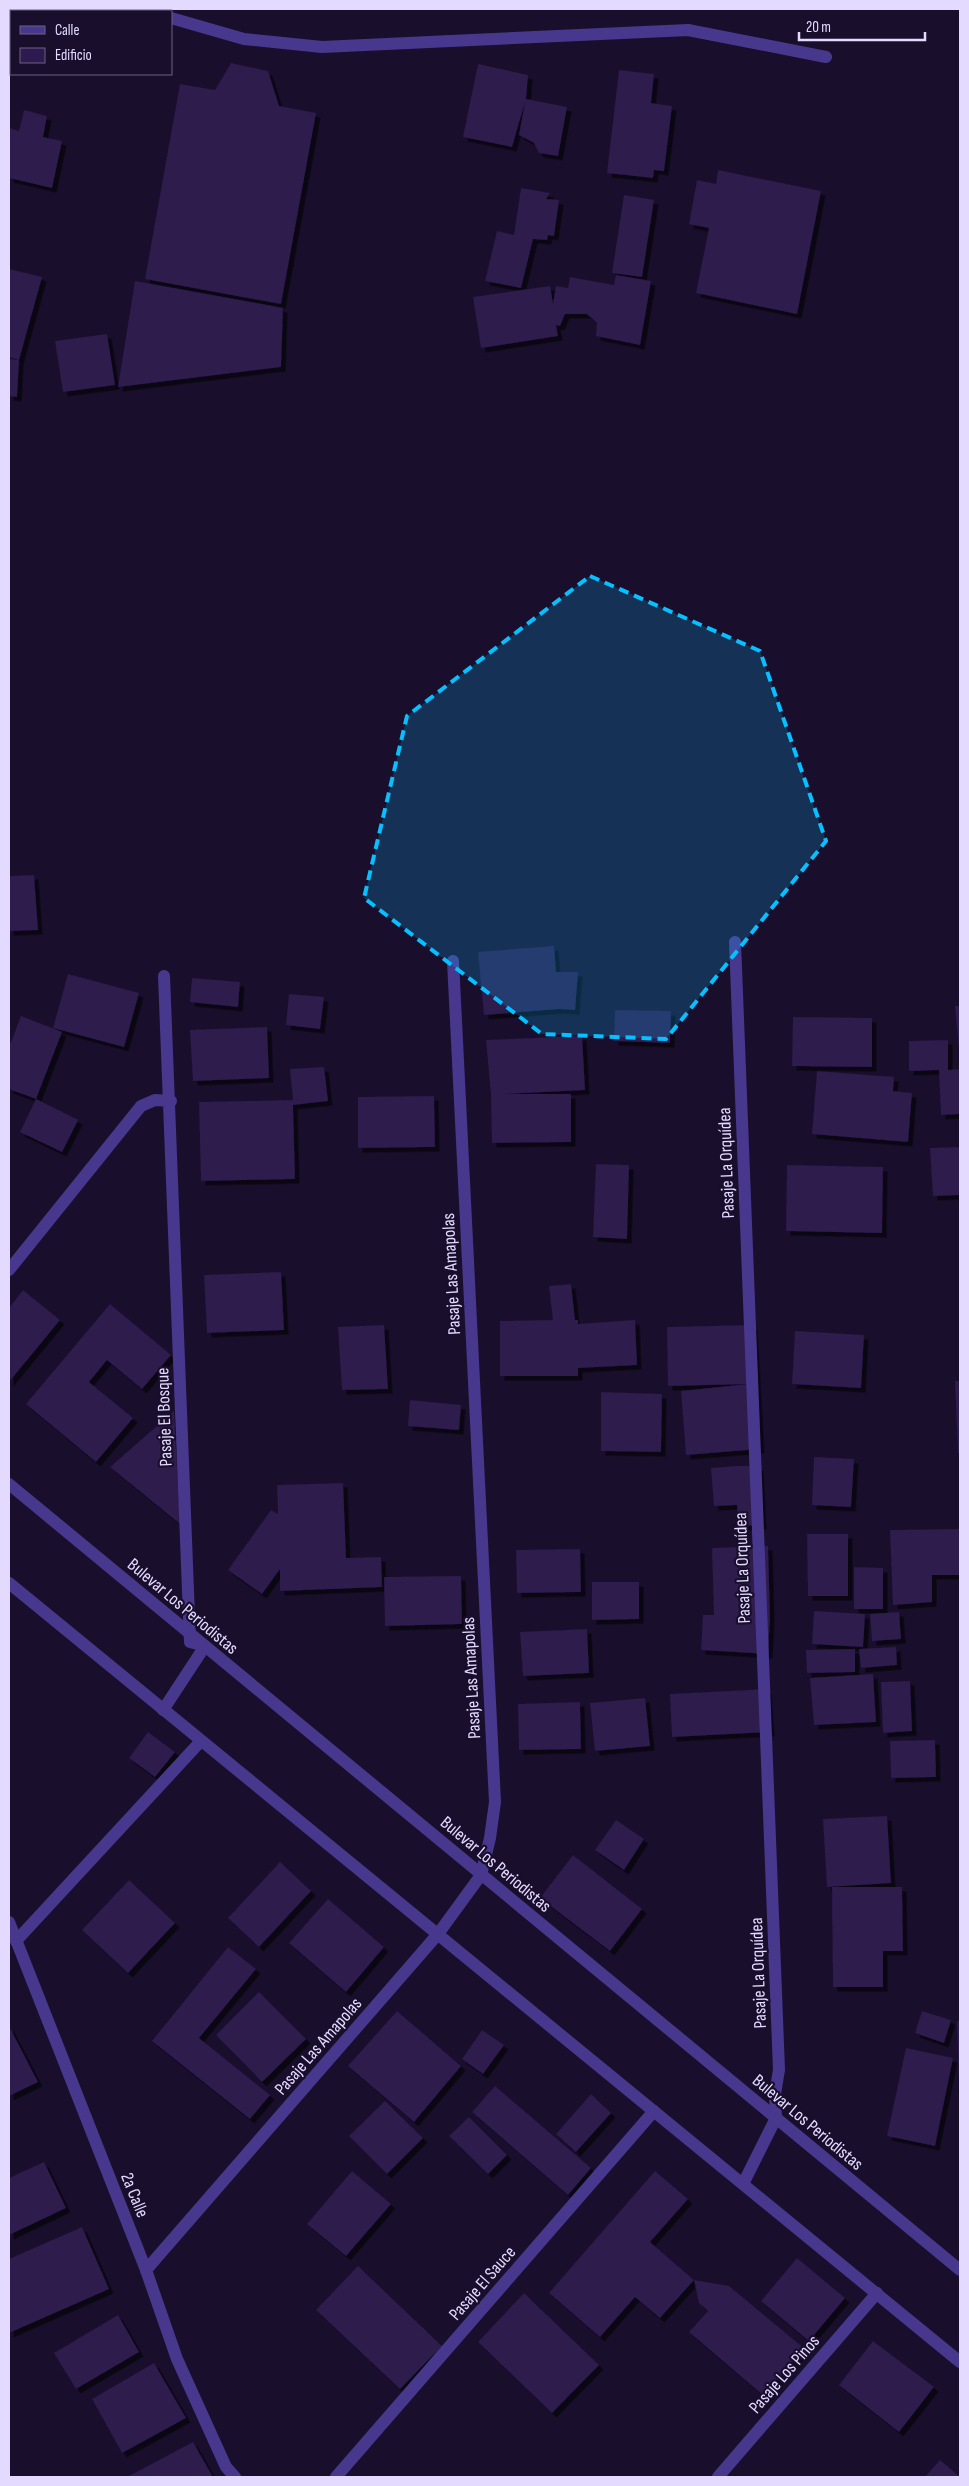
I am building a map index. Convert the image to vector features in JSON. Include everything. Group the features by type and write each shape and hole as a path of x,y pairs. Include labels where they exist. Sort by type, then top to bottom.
{"street":[{"path":"172,18 244,39 322,47 688,30 826,57"},
{"name":"Pasaje La Orquídea","path":"735,942 778,2046 776,2118 743,2184"},
{"name":"Pasaje Las Amapolas","path":"146,2270 438,1934 481,1874 495,1802 454,961"},
{"name":"Pasaje El Bosque","path":"164,976 190,1642 205,1646"},
{"path":"9,1270 141,1106 150,1101 170,1101"},
{"name":"Bulevar Los Periodistas","path":"9,1484 960,2270"},
{"path":"9,1583 960,2362"},
{"path":"163,1710 205,1646"},
{"path":"16,1940 202,1741"},
{"name":"2a Calle","path":"9,1922 146,2270 177,2360 226,2467 235,2477"},
{"name":"Pasaje El Sauce","path":"336,2477 654,2111"},
{"name":"Pasaje Los Pinos","path":"718,2477 877,2293"}],"highlighted area":[{"path":"590,576 760,651 826,841 666,1039 542,1034 364,898 407,716"}],"building":[{"path":"231,63 268,71 279,106 316,113 281,304 145,279 180,84 215,90"},
{"path":"478,64 528,75 526,99 567,107 558,156 539,153 534,143 519,135 525,102 512,147 463,137"},
{"path":"619,70 654,74 651,103 672,106 664,171 654,170 653,178 607,173"},
{"path":"24,110 47,116 43,137 62,141 52,188 9,178 9,128 19,131"},
{"path":"718,170 821,191 797,314 696,293 709,228 689,224 697,180 716,184"},
{"path":"521,188 550,193 546,199 559,200 554,236 548,235 547,240 533,239 521,288 485,281 497,231 514,235"},
{"path":"624,195 654,200 642,277 612,273"},
{"path":"9,269 42,277 19,360 9,357"},
{"path":"616,275 651,281 640,345 596,336 597,323 587,314 565,314 560,326 556,325 558,336 481,348 473,297 550,286 553,304 556,286 568,288 570,277 614,285"},
{"path":"135,281 283,308 281,367 118,387"},
{"path":"107,334 115,385 63,392 55,341"},
{"path":"9,359 19,360 17,397 9,396"},
{"path":"34,875 38,930 9,931 9,876"},
{"path":"554,946 556,972 578,972 575,1010 559,1009 484,1015 478,952"},
{"path":"68,974 139,993 124,1047 53,1028"},
{"path":"192,978 240,982 238,1007 190,1002"},
{"path":"289,994 324,997 320,1029 286,1025"},
{"path":"955,1006 960,1006 960,1048 959,1048"},
{"path":"615,1010 671,1011 670,1043 614,1041"},
{"path":"21,1016 62,1032 36,1099 9,1089 9,1047"},
{"path":"793,1017 872,1018 872,1067 792,1066"},
{"path":"267,1027 269,1078 193,1081 190,1030"},
{"path":"582,1036 585,1090 504,1094 571,1094 571,1142 492,1143 491,1095 486,1040"},
{"path":"948,1040 948,1070 960,1069 960,1114 941,1115 939,1070 909,1071 909,1041"},
{"path":"324,1067 328,1101 293,1105 295,1179 201,1181 199,1102 293,1100 290,1069"},
{"path":"817,1071 894,1077 893,1091 912,1093 908,1142 812,1134"},
{"path":"434,1096 435,1147 358,1148 358,1097"},
{"path":"36,1099 78,1120 62,1152 20,1132"},
{"path":"960,1147 960,1195 933,1196 930,1148"},
{"path":"596,1164 629,1165 627,1239 593,1237"},
{"path":"787,1165 883,1167 882,1233 786,1231"},
{"path":"281,1272 284,1330 207,1333 204,1275"},
{"path":"571,1284 575,1320 578,1320 578,1324 635,1320 637,1365 578,1368 578,1376 500,1376 500,1321 553,1320 549,1286"},
{"path":"23,1290 60,1320 9,1382 9,1308"},
{"path":"110,1304 171,1355 142,1389 107,1360 89,1382 133,1418 96,1462 26,1404"},
{"path":"384,1325 388,1389 342,1390 338,1327"},
{"path":"753,1325 760,1449 686,1455 681,1391 749,1384 668,1386 667,1327"},
{"path":"795,1331 864,1335 861,1388 792,1384"},
{"path":"955,1381 960,1381 960,1453 958,1453"},
{"path":"601,1392 662,1394 661,1452 601,1451"},
{"path":"410,1400 461,1405 459,1430 408,1426"},
{"path":"174,1411 180,1524 110,1467"},
{"path":"814,1457 854,1459 851,1507 812,1505"},
{"path":"759,1466 762,1525 738,1526 737,1505 714,1506 711,1468"},
{"path":"343,1483 346,1558 381,1557 382,1587 280,1591 280,1569 262,1594 228,1570 271,1510 278,1514 277,1485"},
{"path":"960,1529 960,1575 932,1575 932,1602 893,1605 890,1530"},
{"path":"807,1534 848,1534 848,1596 808,1596"},
{"path":"768,1546 770,1618 768,1654 701,1650 703,1615 714,1615 712,1548"},
{"path":"580,1549 581,1592 517,1593 516,1550"},
{"path":"854,1567 883,1568 883,1609 854,1609"},
{"path":"461,1576 462,1624 385,1626 384,1577"},
{"path":"592,1582 639,1582 639,1619 592,1620"},
{"path":"814,1611 865,1614 863,1647 812,1644"},
{"path":"899,1612 901,1639 872,1641 870,1614"},
{"path":"587,1629 589,1673 523,1676 520,1632"},
{"path":"896,1647 897,1665 861,1668 859,1649"},
{"path":"855,1649 855,1672 807,1673 806,1650"},
{"path":"873,1674 876,1722 814,1725 810,1678"},
{"path":"910,1681 912,1731 883,1733 881,1682"},
{"path":"767,1689 770,1732 672,1737 670,1694"},
{"path":"645,1698 650,1746 595,1751 590,1703"},
{"path":"580,1702 581,1749 519,1750 518,1704"},
{"path":"148,1732 175,1752 155,1777 129,1758"},
{"path":"935,1740 936,1777 891,1778 890,1741"},
{"path":"887,1816 891,1883 827,1887 823,1819"},
{"path":"616,1820 644,1839 624,1870 595,1850"},
{"path":"573,1855 642,1909 610,1951 540,1898"},
{"path":"280,1862 311,1891 259,1947 228,1918"},
{"path":"129,1880 175,1923 128,1973 82,1930"},
{"path":"832,1887 902,1887 903,1951 883,1951 883,1987 833,1987"},
{"path":"328,1899 384,1947 346,1992 289,1943"},
{"path":"228,1947 256,1969 199,2038 270,2095 250,2119 152,2041"},
{"path":"259,1992 306,2039 262,2082 216,2035"},
{"path":"397,2011 461,2066 414,2122 348,2066"},
{"path":"922,2011 951,2020 944,2043 915,2033"},
{"path":"957,2021 960,2021 960,2081 959,2081"},
{"path":"9,2026 38,2082 9,2096"},
{"path":"482,2030 504,2045 483,2074 462,2059"},
{"path":"906,2048 953,2058 935,2146 887,2136"},
{"path":"495,2086 591,2168 568,2195 472,2112"},
{"path":"591,2094 611,2113 576,2152 556,2134"},
{"path":"385,2101 423,2138 387,2174 349,2136"},
{"path":"469,2117 507,2155 488,2174 449,2136"},
{"path":"44,2162 66,2208 9,2235 9,2178"},
{"path":"352,2171 391,2204 346,2256 307,2224"},
{"path":"655,2171 688,2199 650,2242 694,2280 660,2318 635,2297 600,2337 549,2293"},
{"path":"82,2227 109,2289 9,2333 9,2259"},
{"path":"797,2258 845,2298 809,2341 761,2301"},
{"path":"358,2266 442,2346 400,2389 316,2310"},
{"path":"694,2280 729,2286 805,2349 764,2396 689,2332 708,2311 699,2303"},
{"path":"524,2293 599,2365 552,2413 478,2342"},
{"path":"118,2315 139,2352 76,2389 54,2353"},
{"path":"873,2341 934,2387 899,2432 839,2385"},
{"path":"154,2363 186,2418 122,2453 92,2399"},
{"path":"193,2442 213,2477 127,2477"},
{"path":"940,2460 960,2477 925,2477"}]}
